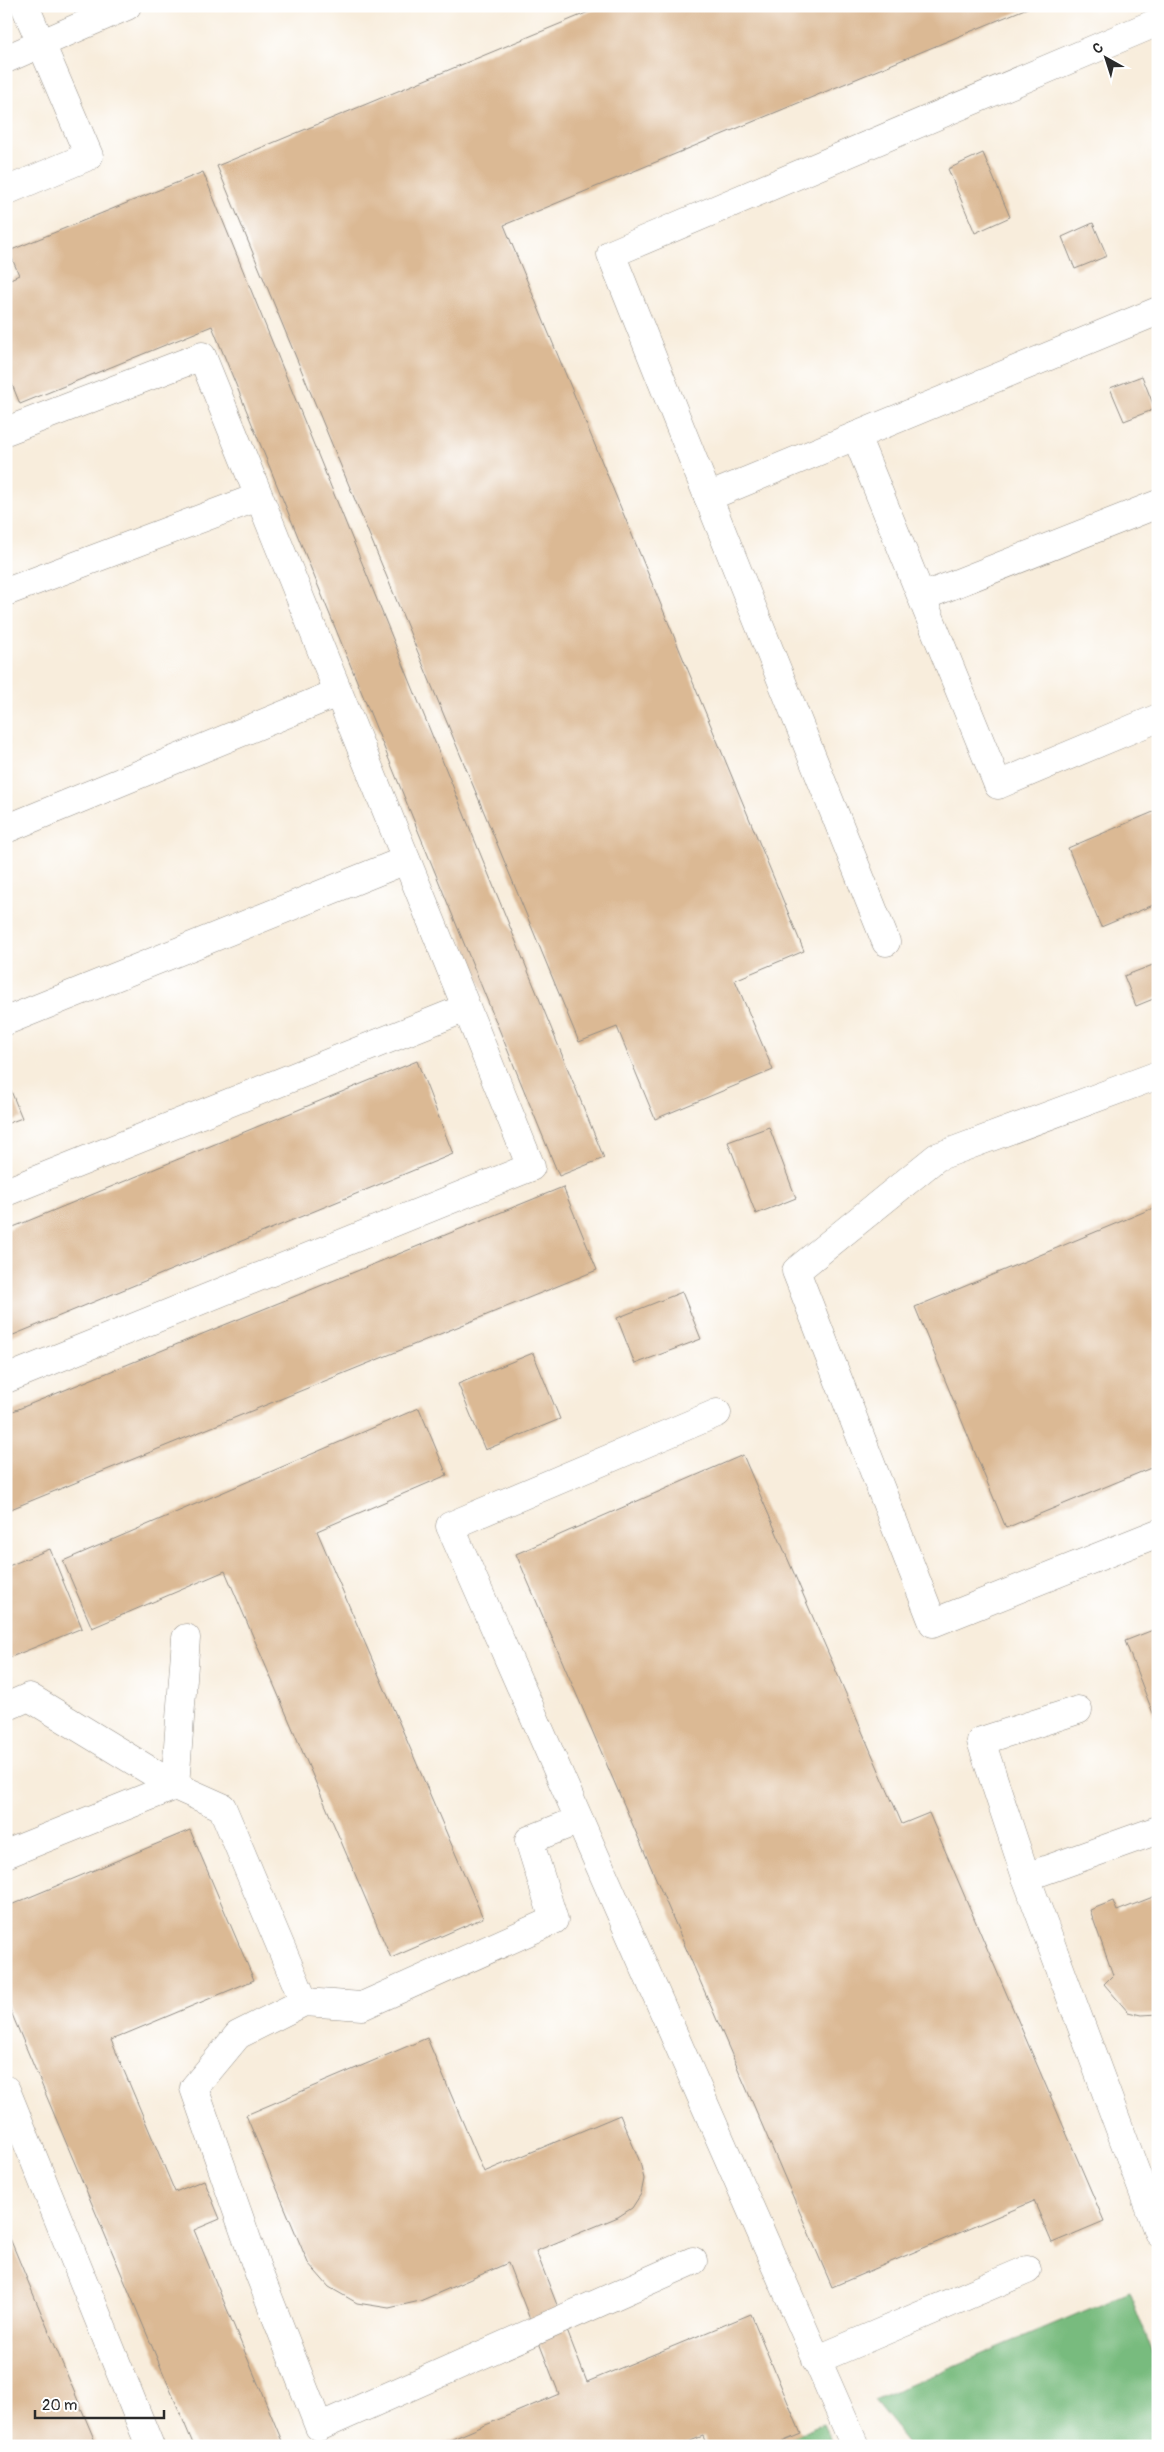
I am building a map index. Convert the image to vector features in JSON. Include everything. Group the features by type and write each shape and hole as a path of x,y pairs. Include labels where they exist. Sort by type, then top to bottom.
{"street":[{"path":"6,192 89,156 25,6"},
{"path":"6,59 127,6"},
{"path":"886,942 611,254 1158,22"},
{"path":"708,497 1158,311"},
{"path":"6,431 202,356 337,693 531,1167 6,1379"},
{"path":"856,436 998,785 1158,718"},
{"path":"6,592 258,496"},
{"path":"922,598 1158,504"},
{"path":"6,830 337,693"},
{"path":"6,1021 406,860"},
{"path":"6,1192 466,1008"},
{"path":"1158,1076 937,1157 796,1271 933,1623 1158,1533"},
{"path":"717,1413 450,1526 855,2446"},
{"path":"175,1786 186,1638"},
{"path":"6,1707 30,1698 175,1786 222,1807 304,2002"},
{"path":"1078,1710 981,1741 1026,1877 1151,2190 1158,2232"},
{"path":"6,1854 175,1786"},
{"path":"579,1820 529,1840 554,1920 362,2006 304,2002 238,2035 194,2088 258,2270 319,2427 693,2261"},
{"path":"1026,1877 1158,1830"},
{"path":"6,2090 150,2446"},
{"path":"816,2360 1027,2270"}],"green space":[{"path":"1129,2292 1158,2366 1158,2446 1132,2446 1130,2444 1127,2446 911,2446 874,2400"},
{"path":"823,2424 833,2446 772,2446"}],"building":[{"path":"603,6 1032,6 504,225 804,951 735,980 773,1070 655,1119 617,1027 579,1042 217,166"},
{"path":"983,153 1010,217 975,233 948,169"},
{"path":"203,172 604,1158 559,1176 212,326 20,404 9,377 6,378 6,281 19,275 9,251"},
{"path":"1093,223 1107,256 1075,269 1062,237"},
{"path":"1142,376 1155,409 1124,421 1110,388"},
{"path":"1158,810 1158,903 1101,927 1068,848"},
{"path":"1158,963 1158,997 1136,1006 1124,976"},
{"path":"417,1061 453,1154 6,1338 6,1230"},
{"path":"9,1086 22,1118 6,1124 6,1087"},
{"path":"769,1127 796,1198 756,1214 728,1142"},
{"path":"563,1187 597,1270 6,1511 6,1414"},
{"path":"1158,1206 1158,1465 1006,1528 915,1307"},
{"path":"682,1292 701,1339 635,1364 617,1318"},
{"path":"533,1353 560,1419 485,1450 458,1384"},
{"path":"419,1408 447,1475 317,1531 483,1918 391,1958 225,1571 92,1628 63,1561"},
{"path":"743,1455 902,1824 929,1813 1104,2221 1052,2243 1034,2201 832,2287 516,1554"},
{"path":"50,1549 82,1628 6,1659 6,1567"},
{"path":"1158,1628 1158,1726 1125,1641"},
{"path":"190,1830 254,1980 111,2040 175,2192 204,2180 220,2219 194,2230 284,2446 194,2446 6,2000 6,1907"},
{"path":"1158,1895 1158,2014 1141,2015 1128,2012 1104,1984 1113,1975 1090,1910 1113,1901 1117,1911"},
{"path":"427,2038 484,2172 620,2115 640,2162 644,2179 641,2194 632,2208 618,2217 536,2251 587,2382 751,2314 801,2434 772,2446 707,2446 703,2436 678,2446 436,2446 559,2394 508,2263 420,2301 389,2308 357,2303 329,2287 308,2263 246,2115"},
{"path":"6,2229 97,2446 6,2446"}]}
